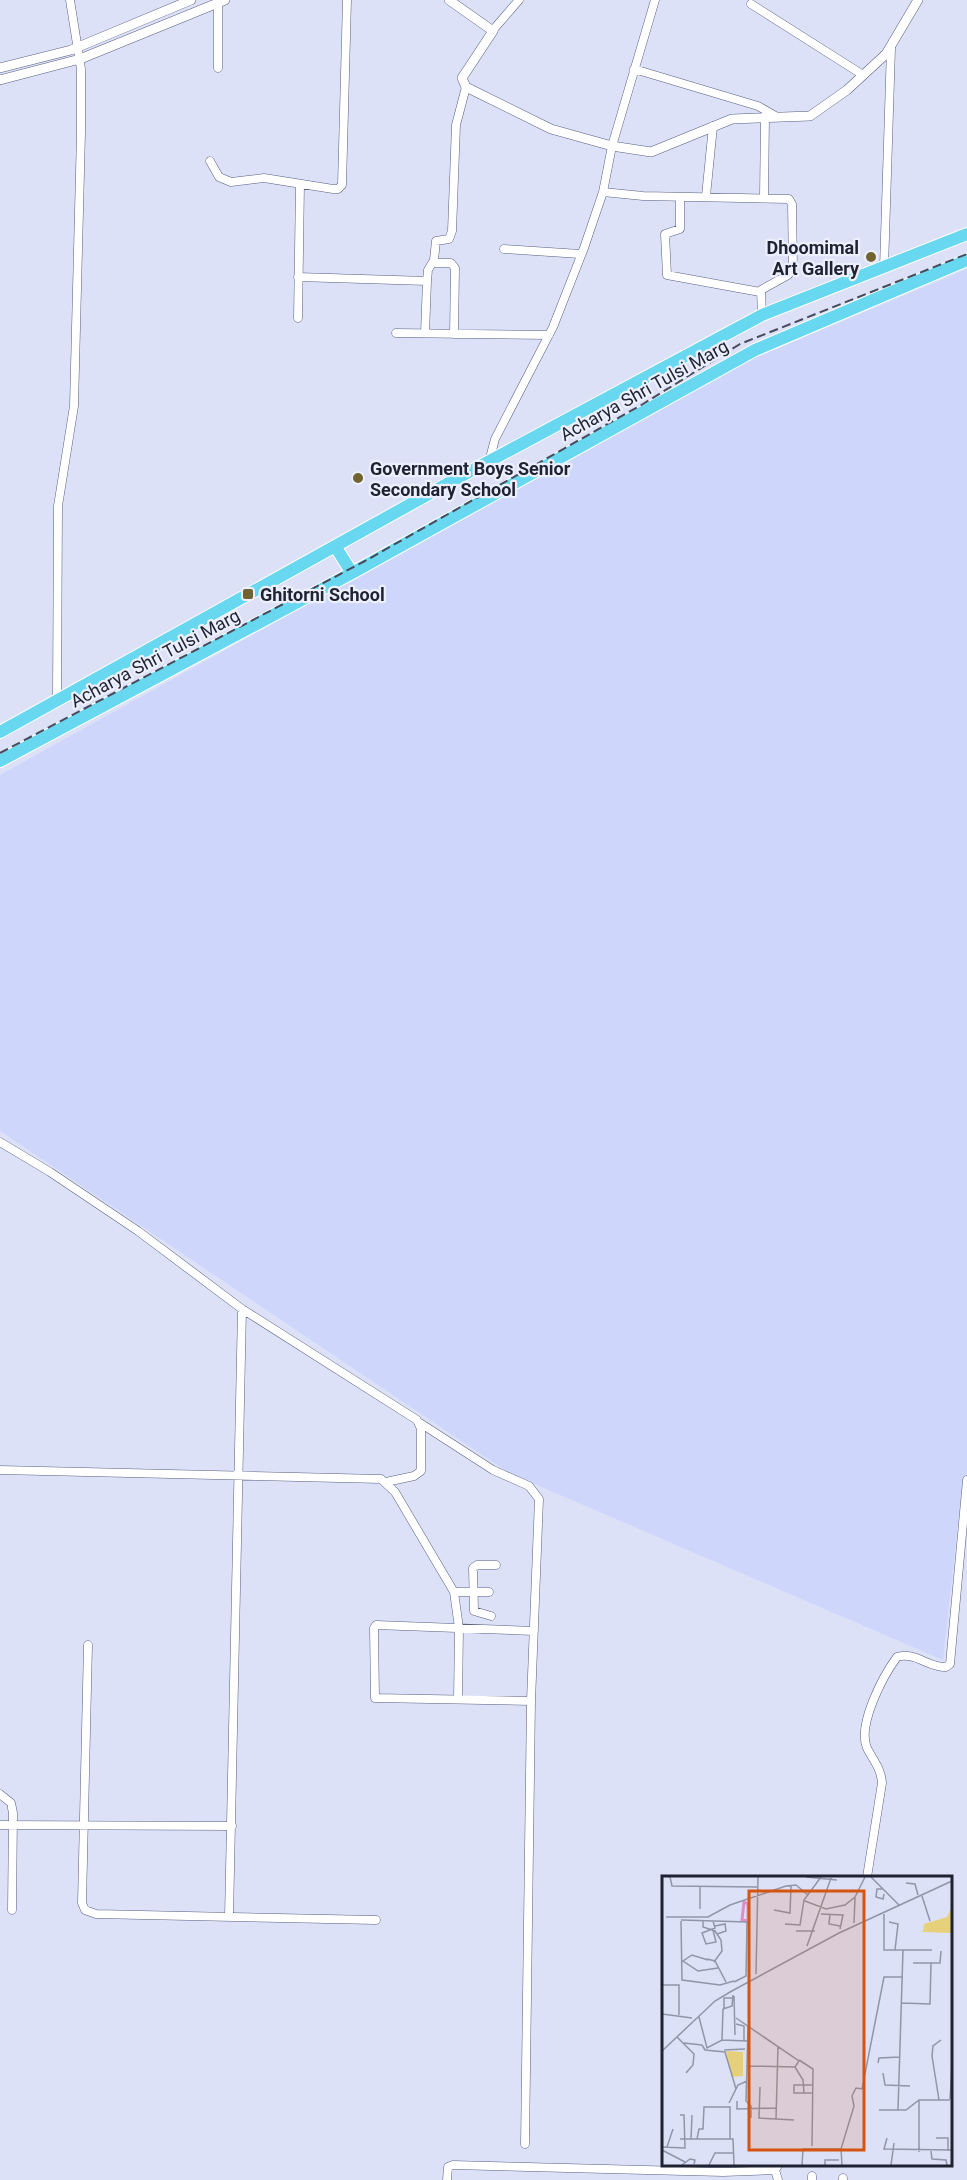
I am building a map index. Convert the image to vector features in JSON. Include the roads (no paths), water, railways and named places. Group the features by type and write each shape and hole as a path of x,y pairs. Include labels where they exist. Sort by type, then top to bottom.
{"highway":[{"name":"Acharya Shri Tulsi Marg","path":"0,732 335,546 762,315 967,234"},
{"name":"Acharya Shri Tulsi Marg","path":"0,761 352,573 755,350 967,260"},
{"path":"335,546 352,573"}],"street":[{"path":"57,699 58,506 74,396 80,59 70,0"},
{"path":"0,68 77,48 191,0"},
{"path":"210,160 219,177 231,182 264,178 333,189 338,189 342,185 347,0"},
{"path":"449,0 493,30"},
{"path":"425,333 428,270 433,263 436,241 449,239 452,231 456,125 466,87 462,78 492,36 493,30 519,0"},
{"path":"489,463 495,439 549,335 603,192 612,146 655,0"},
{"path":"466,87 551,129 612,146 651,152 732,119 808,117 863,75 891,48 918,0"},
{"path":"0,80 80,59 221,1 218,68"},
{"path":"751,4 863,75"},
{"path":"884,268 891,48"},
{"path":"634,69 758,106 777,117"},
{"path":"764,197 765,117"},
{"path":"706,196 713,126"},
{"path":"298,318 300,184"},
{"path":"603,192 786,198 791,201 794,260 791,272 765,286 760,292 762,315"},
{"path":"680,196 680,229 665,234 667,275 760,292"},
{"path":"504,249 580,254"},
{"path":"433,263 451,263 455,268 454,334"},
{"path":"298,277 427,281"},
{"path":"396,333 549,335"},
{"path":"0,1142 50,1172 138,1231 242,1309 493,1470 529,1486 537,1494 531,1701 525,2144"},
{"path":"229,1917 242,1309"},
{"path":"386,1482 420,1474 422,1464 420,1423"},
{"path":"0,1470 372,1477 386,1482 395,1492 454,1592 459,1628 458,1700"},
{"path":"867,1876 882,1782 880,1770 867,1748 865,1722 897,1657 910,1656 937,1667 946,1667 950,1664 967,1480"},
{"path":"491,1616 474,1611 474,1567 496,1565"},
{"path":"454,1592 489,1592"},
{"path":"531,1701 377,1699 373,1695 375,1626 534,1631"},
{"path":"88,1645 82,1903 88,1912 376,1920"},
{"path":"0,1794 11,1803 12,1910"},
{"path":"0,1825 232,1826"},
{"path":"447,2180 448,2167 453,2165 723,2172 777,2167 778,2180"}],"railway":[{"path":"0,753 365,561 643,404 740,344 967,254"}],"place":[{"name":"Dhoomimal Art Gallery","path":"871,257"},
{"name":"Government Boys Senior Secondary School","path":"358,478"},
{"name":"Ghitorni School","path":"248,594"}]}
